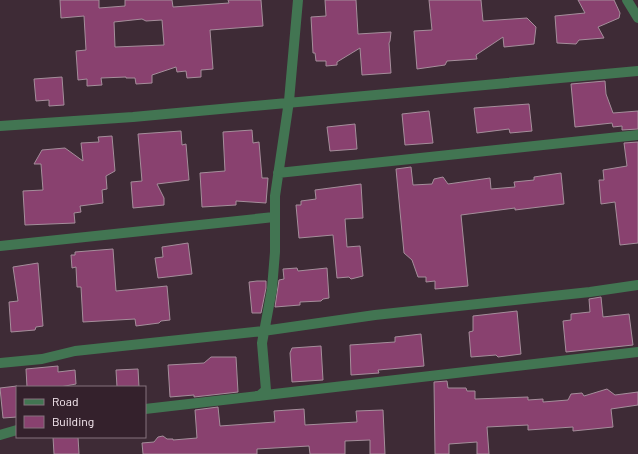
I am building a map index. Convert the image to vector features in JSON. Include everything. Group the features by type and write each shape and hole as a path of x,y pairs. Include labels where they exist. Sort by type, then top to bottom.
{"street":[{"path":"259,396 266,390 262,343 263,331 270,310 275,252 275,196 289,102 298,0"},
{"path":"627,0 638,18"},
{"path":"0,126 133,117 437,90 638,70"},
{"path":"278,173 638,135"},
{"path":"0,246 274,217"},
{"path":"0,363 42,359 83,350 263,331 375,315 590,292 638,285"},
{"path":"146,409 638,352"},
{"path":"0,435 16,430"}],"building":[{"path":"60,0 99,0 99,8 125,6 125,0 172,0 173,7 229,3 228,0 261,0 263,26 210,30 213,69 201,70 201,77 187,78 186,71 177,72 176,67 152,75 152,83 136,84 135,78 126,77 101,78 102,85 87,86 87,79 78,80 76,51 86,50 84,16 61,18","holes":["142,19 146,21 162,20 164,45 115,47 114,22"]},
{"path":"325,0 356,0 358,34 391,32 389,43 391,73 362,75 360,48 337,62 337,65 326,66 326,61 316,61 315,53 313,53 311,17 326,16"},
{"path":"429,0 481,0 483,21 527,18 536,27 534,44 504,47 503,37 476,55 477,59 447,61 445,65 417,69 414,31 432,30"},
{"path":"578,0 614,0 620,13 619,18 598,27 604,38 579,40 576,44 557,43 555,16 585,13"},
{"path":"62,77 64,105 49,106 49,100 36,101 34,79"},
{"path":"605,81 606,94 613,113 638,111 638,129 622,130 622,126 613,127 612,123 575,127 571,84"},
{"path":"529,104 532,131 510,133 509,129 477,133 474,108"},
{"path":"429,111 433,143 405,145 402,114"},
{"path":"355,124 357,149 330,151 327,127"},
{"path":"252,130 253,143 259,142 262,178 268,178 266,203 236,201 236,205 202,207 200,173 225,171 223,132"},
{"path":"181,131 182,145 186,144 189,180 157,184 164,198 164,205 133,208 131,182 142,181 138,134"},
{"path":"112,136 115,171 106,176 107,189 102,190 103,203 80,206 81,212 74,213 75,223 25,225 23,191 43,190 41,164 34,164 42,150 65,148 83,161 81,143 99,142 98,137"},
{"path":"638,142 638,243 620,245 615,202 601,204 599,180 604,180 603,170 627,166 624,143"},
{"path":"411,167 413,185 432,184 434,179 443,177 448,184 490,178 491,189 515,187 514,182 534,180 534,177 561,173 564,204 515,210 515,208 461,215 468,286 435,289 435,281 426,282 426,277 418,277 412,260 404,253 396,169"},
{"path":"361,184 363,218 345,219 347,247 360,246 363,276 351,279 349,277 337,278 333,235 299,238 296,205 301,205 301,201 316,199 315,190"},
{"path":"188,243 192,274 158,278 155,258 163,257 162,247"},
{"path":"113,249 116,291 167,286 170,320 136,326 135,319 83,322 81,287 77,287 76,267 72,268 71,255 75,255 75,252"},
{"path":"38,263 43,326 36,327 35,330 11,332 9,302 18,301 13,267"},
{"path":"297,268 298,271 327,268 329,298 321,301 300,302 300,305 275,307 279,280 284,279 283,269"},
{"path":"266,281 266,288 261,313 252,313 249,282"},
{"path":"601,297 603,317 629,314 633,345 566,352 563,321 571,320 571,314 590,312 589,299"},
{"path":"517,311 521,354 498,357 496,355 471,357 469,332 473,331 473,316"},
{"path":"421,334 424,366 378,370 379,373 351,375 350,345 395,342 395,337"},
{"path":"321,346 323,380 292,382 290,353 292,348"},
{"path":"211,357 236,357 238,392 194,397 194,395 170,397 168,365 204,363"},
{"path":"58,366 58,372 75,370 76,384 65,386 27,386 26,369"},
{"path":"138,369 139,386 117,386 116,370"},
{"path":"447,381 448,388 466,388 467,391 475,391 475,399 528,397 528,400 543,399 543,402 568,400 571,394 582,393 584,396 607,389 615,395 638,392 638,405 611,409 613,427 573,431 573,427 528,430 528,425 487,427 489,454 477,454 477,442 449,444 449,454 435,454 434,382"},
{"path":"16,386 16,417 3,418 0,388"},
{"path":"218,407 220,426 275,422 274,411 304,409 305,425 357,422 356,411 383,410 385,454 370,454 370,440 345,441 345,454 310,454 309,446 257,449 257,454 143,454 142,443 154,442 158,437 163,436 167,439 173,440 197,438 195,410"},
{"path":"53,438 78,438 79,454 54,454"}]}
